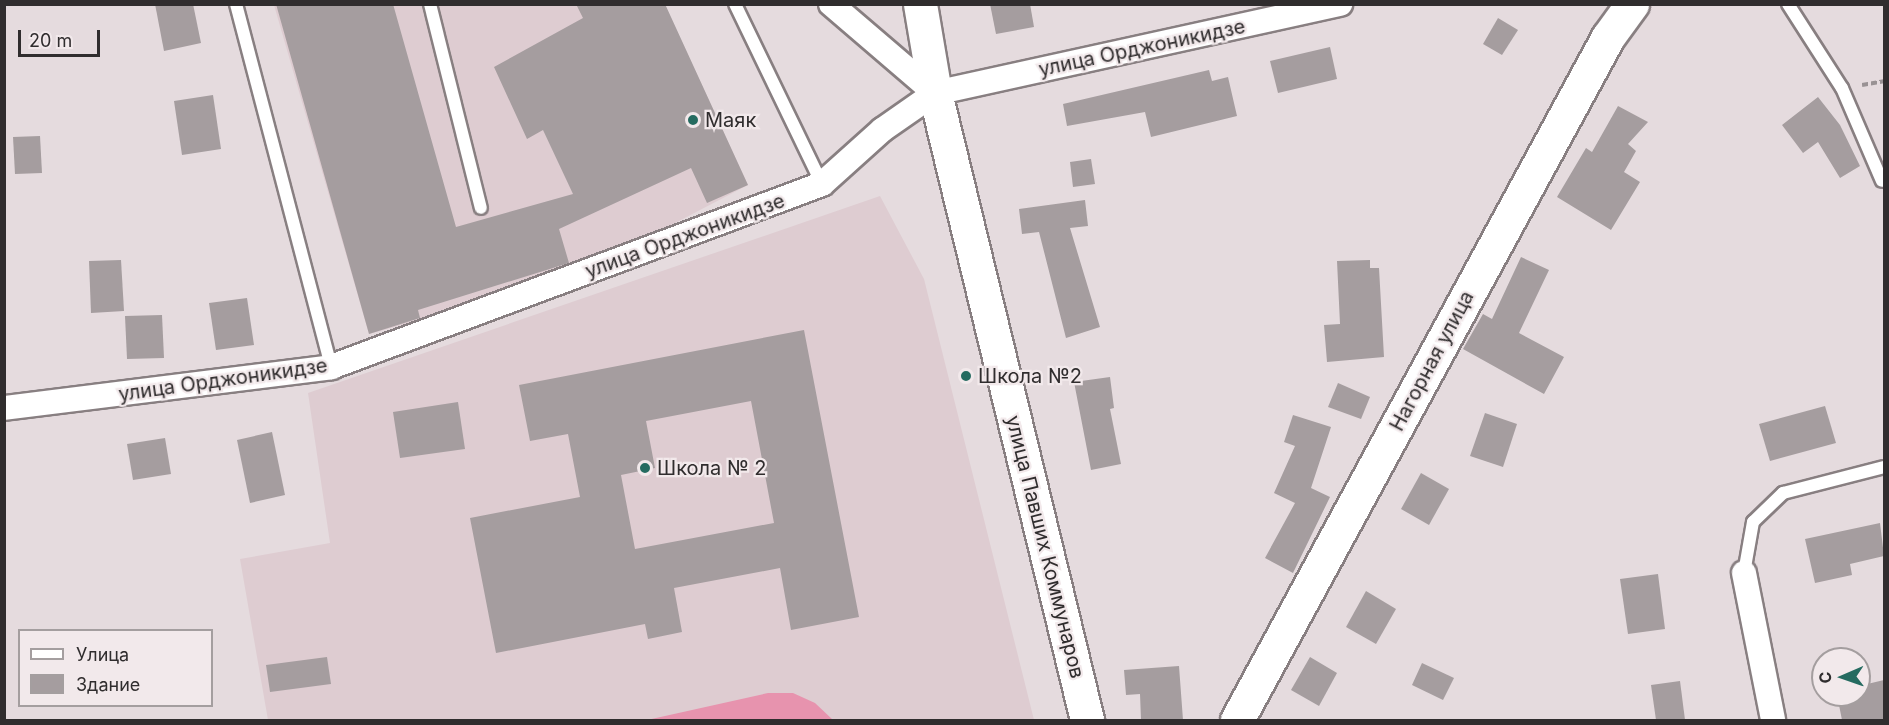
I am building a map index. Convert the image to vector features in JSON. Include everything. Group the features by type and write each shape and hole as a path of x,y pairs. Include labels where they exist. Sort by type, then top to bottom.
{"street":[{"path":"831,4 935,93"},
{"name":"улица Павших Коммунаров","path":"920,4 935,93 1087,720"},
{"name":"улица Орджоникидзе","path":"4,408 331,367 822,184 882,130 935,93 1340,4"},
{"name":"Нагорная улица","path":"1237,720 1608,37 1632,4"},
{"path":"1743,573 1773,720"}],"lane":[{"path":"236,4 331,367"},
{"path":"430,4 481,208"},
{"path":"735,4 822,184"},
{"path":"1788,4 1842,88 1882,181"},
{"path":"1743,573 1753,522 1784,493 1884,467"}],"shaded area":[{"path":"274,5 665,5 748,185 604,260 501,297 369,334"},
{"name":"Школа № 2","path":"880,196 924,279 1034,720 268,720 240,559 330,543 308,393"},
{"path":"768,693 793,693 815,703 833,720 647,720"}],"building":[{"path":"155,4 193,4 201,43 164,51"},
{"path":"276,4 393,4 456,227 573,194 543,130 527,139 494,67 583,18 576,4 665,4 748,185 707,203 691,168 559,229 569,263 418,310 420,318 369,334"},
{"path":"990,4 1030,4 1034,27 996,34"},
{"path":"1498,18 1518,30 1502,55 1483,44"},
{"path":"1330,47 1337,79 1278,93 1270,61"},
{"path":"1209,70 1212,81 1228,77 1237,116 1151,137 1145,112 1067,126 1063,104"},
{"path":"213,95 221,149 182,155 174,101"},
{"path":"1818,97 1840,125 1860,166 1840,178 1818,142 1803,153 1782,125"},
{"path":"1618,106 1648,122 1628,144 1636,151 1624,172 1640,182 1611,230 1557,197 1586,148 1592,152"},
{"path":"40,136 42,173 15,174 13,137"},
{"path":"1091,159 1095,184 1073,187 1070,162"},
{"path":"1085,200 1088,226 1070,228 1100,327 1066,338 1039,232 1022,234 1019,209"},
{"path":"1521,257 1549,270 1519,333 1564,357 1544,394 1463,349 1483,314 1492,319"},
{"path":"121,260 124,311 91,313 89,261"},
{"path":"1370,260 1370,268 1379,268 1384,357 1327,362 1324,325 1340,324 1337,261"},
{"path":"247,298 254,345 216,350 209,303"},
{"path":"162,315 164,358 127,359 125,316"},
{"path":"804,330 859,617 791,630 780,568 674,588 682,632 648,639 645,624 496,653 470,518 580,497 568,434 530,441 519,385","holes":["751,401 774,523 635,549 621,475 655,468 646,421"]},
{"path":"1110,377 1114,408 1110,409 1121,464 1091,470 1074,382"},
{"path":"1338,383 1370,397 1361,419 1328,407"},
{"path":"458,402 465,449 400,458 393,412"},
{"path":"1825,406 1836,443 1770,461 1759,424"},
{"path":"1485,413 1517,424 1503,467 1470,456"},
{"path":"1293,415 1331,427 1311,488 1330,497 1293,573 1265,558 1295,503 1274,493 1295,446 1284,442"},
{"path":"272,432 285,495 250,503 237,440"},
{"path":"165,438 171,474 133,480 127,444"},
{"path":"1421,473 1449,489 1429,525 1401,509"},
{"path":"1880,523 1884,556 1850,564 1852,575 1815,583 1805,539"},
{"path":"1658,574 1665,629 1628,634 1620,579"},
{"path":"1366,591 1396,609 1376,644 1346,627"},
{"path":"327,657 331,684 270,692 266,665"},
{"path":"1310,657 1337,673 1319,706 1291,690"},
{"path":"1422,663 1454,678 1443,700 1412,685"},
{"path":"1179,666 1183,720 1141,720 1140,694 1126,695 1124,670"},
{"path":"1884,680 1884,720 1842,720 1839,707 1871,707 1871,683"},
{"path":"1680,681 1685,720 1656,720 1651,685"}],"place":[{"name":"Маяк","path":"693,120"},
{"name":"Школа №2","path":"966,376"},
{"name":"Школа № 2","path":"645,468"}]}
